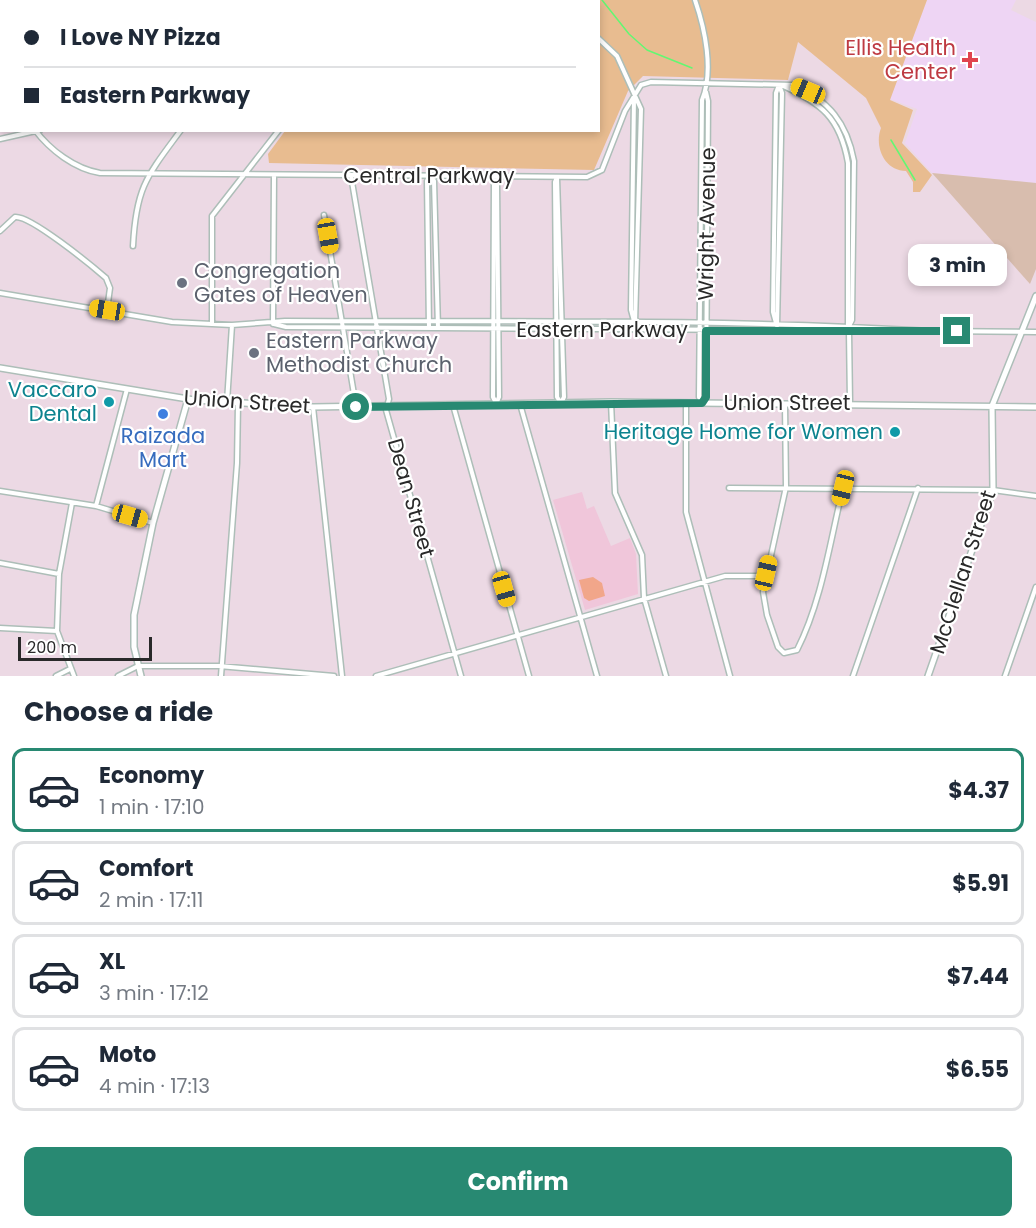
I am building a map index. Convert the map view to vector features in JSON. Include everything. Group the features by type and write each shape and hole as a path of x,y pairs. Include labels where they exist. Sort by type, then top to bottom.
{"main road":[{"name":"McClellan Street","path":"928,676 993,490 992,406 1036,296"},
{"name":"Union Street","path":"0,368 188,399 313,408 611,402 850,403 1036,407"},
{"path":"141,676 134,647 134,615 153,523 188,399"}],"street":[{"name":"Wright Avenue","path":"695,0 705,38 708,101 706,397 702,403 699,397 702,100 706,91"},
{"path":"600,40 617,56 634,94 632,310 635,329"},
{"path":"634,94 641,85 651,82 779,84 799,93 826,111 835,122 846,148 848,163 846,319 849,326 850,403"},
{"path":"777,331 782,93 779,84"},
{"name":"Central Parkway","path":"38,132 83,170 245,175 587,177 602,170 634,94"},
{"path":"0,139 32,132"},
{"path":"133,246 134,220 148,173 179,132"},
{"path":"212,324 212,216 277,132"},
{"path":"273,324 274,175"},
{"name":"Dean Street","path":"351,176 388,405 386,410 461,676"},
{"path":"429,328 427,182 430,176 434,181 438,328"},
{"path":"494,177 492,183 493,397 496,404"},
{"path":"494,177 497,183 500,330 499,397 496,404"},
{"path":"557,177 563,323 564,397 561,403 557,397 555,182 557,177"},
{"path":"324,215 356,407"},
{"path":"0,231 7,221 19,216 38,226 106,278 110,288 107,310"},
{"name":"Eastern Parkway","path":"0,293 172,322 232,325 273,324 285,321 342,321 429,328 500,330 556,326 563,323 635,323 700,327 706,331 1036,332"},
{"name":"Eastern Parkway","path":"273,324 286,327 343,327 429,322 499,322 556,326 563,329 777,325 849,326 931,331"},
{"path":"227,403 232,325"},
{"path":"557,366 563,366"},
{"path":"96,506 127,389"},
{"path":"611,402 615,490 642,555 644,597 666,676"},
{"path":"686,403 686,512 730,676"},
{"path":"785,403 786,487 765,576 764,601 778,645 788,654 796,650 802,640 815,601 843,488"},
{"path":"221,676 237,463 238,404"},
{"path":"453,404 529,676"},
{"path":"520,404 597,676"},
{"path":"313,408 342,676"},
{"path":"729,488 918,488 993,490 1036,496"},
{"path":"853,676 918,488"},
{"path":"0,491 96,506 153,523"},
{"path":"72,503 59,574 57,631 74,676"},
{"path":"0,563 59,574"},
{"path":"376,676 392,674 517,633 705,581 725,576 765,576"},
{"path":"1005,676 1036,587"},
{"path":"0,628 57,631"},
{"path":"118,676 138,666 222,666 334,676"},
{"path":"56,676 70,669"}],"shaded area":[{"path":"600,0 927,0 890,100 913,110 902,143 932,175 920,192 913,192 913,182 906,171 892,167 883,156 879,142 881,128 866,98 798,42 788,80 643,76 628,91 594,170 269,163 268,154 284,132 600,132"},
{"name":"Ellis Health Center","path":"927,0 1016,0 1011,10 1036,22 1036,183 932,173 905,143 917,109 890,99"},
{"path":"932,173 1036,183 1036,269 1030,284"},
{"path":"582,492 587,509 594,506 611,546 630,538 636,554 638,594 585,610 553,500"},
{"path":"593,577 602,583 605,596 589,601 584,598 579,580"}],"waterway":[{"path":"602,0 629,34 647,50 692,68"},
{"path":"891,140 915,180"}],"place":[{"name":"Ellis Health Center","path":"970,60"},
{"name":"Congregation Gates of Heaven","path":"182,283"},
{"name":"Eastern Parkway Methodist Church","path":"254,353"},
{"name":"Vaccaro Dental","path":"109,402"},
{"name":"Raizada Mart","path":"163,414"},
{"name":"Heritage Home for Women","path":"895,432"}],"route":[{"path":"356,407 702,403 706,397 706,331 849,333 957,331"}]}
